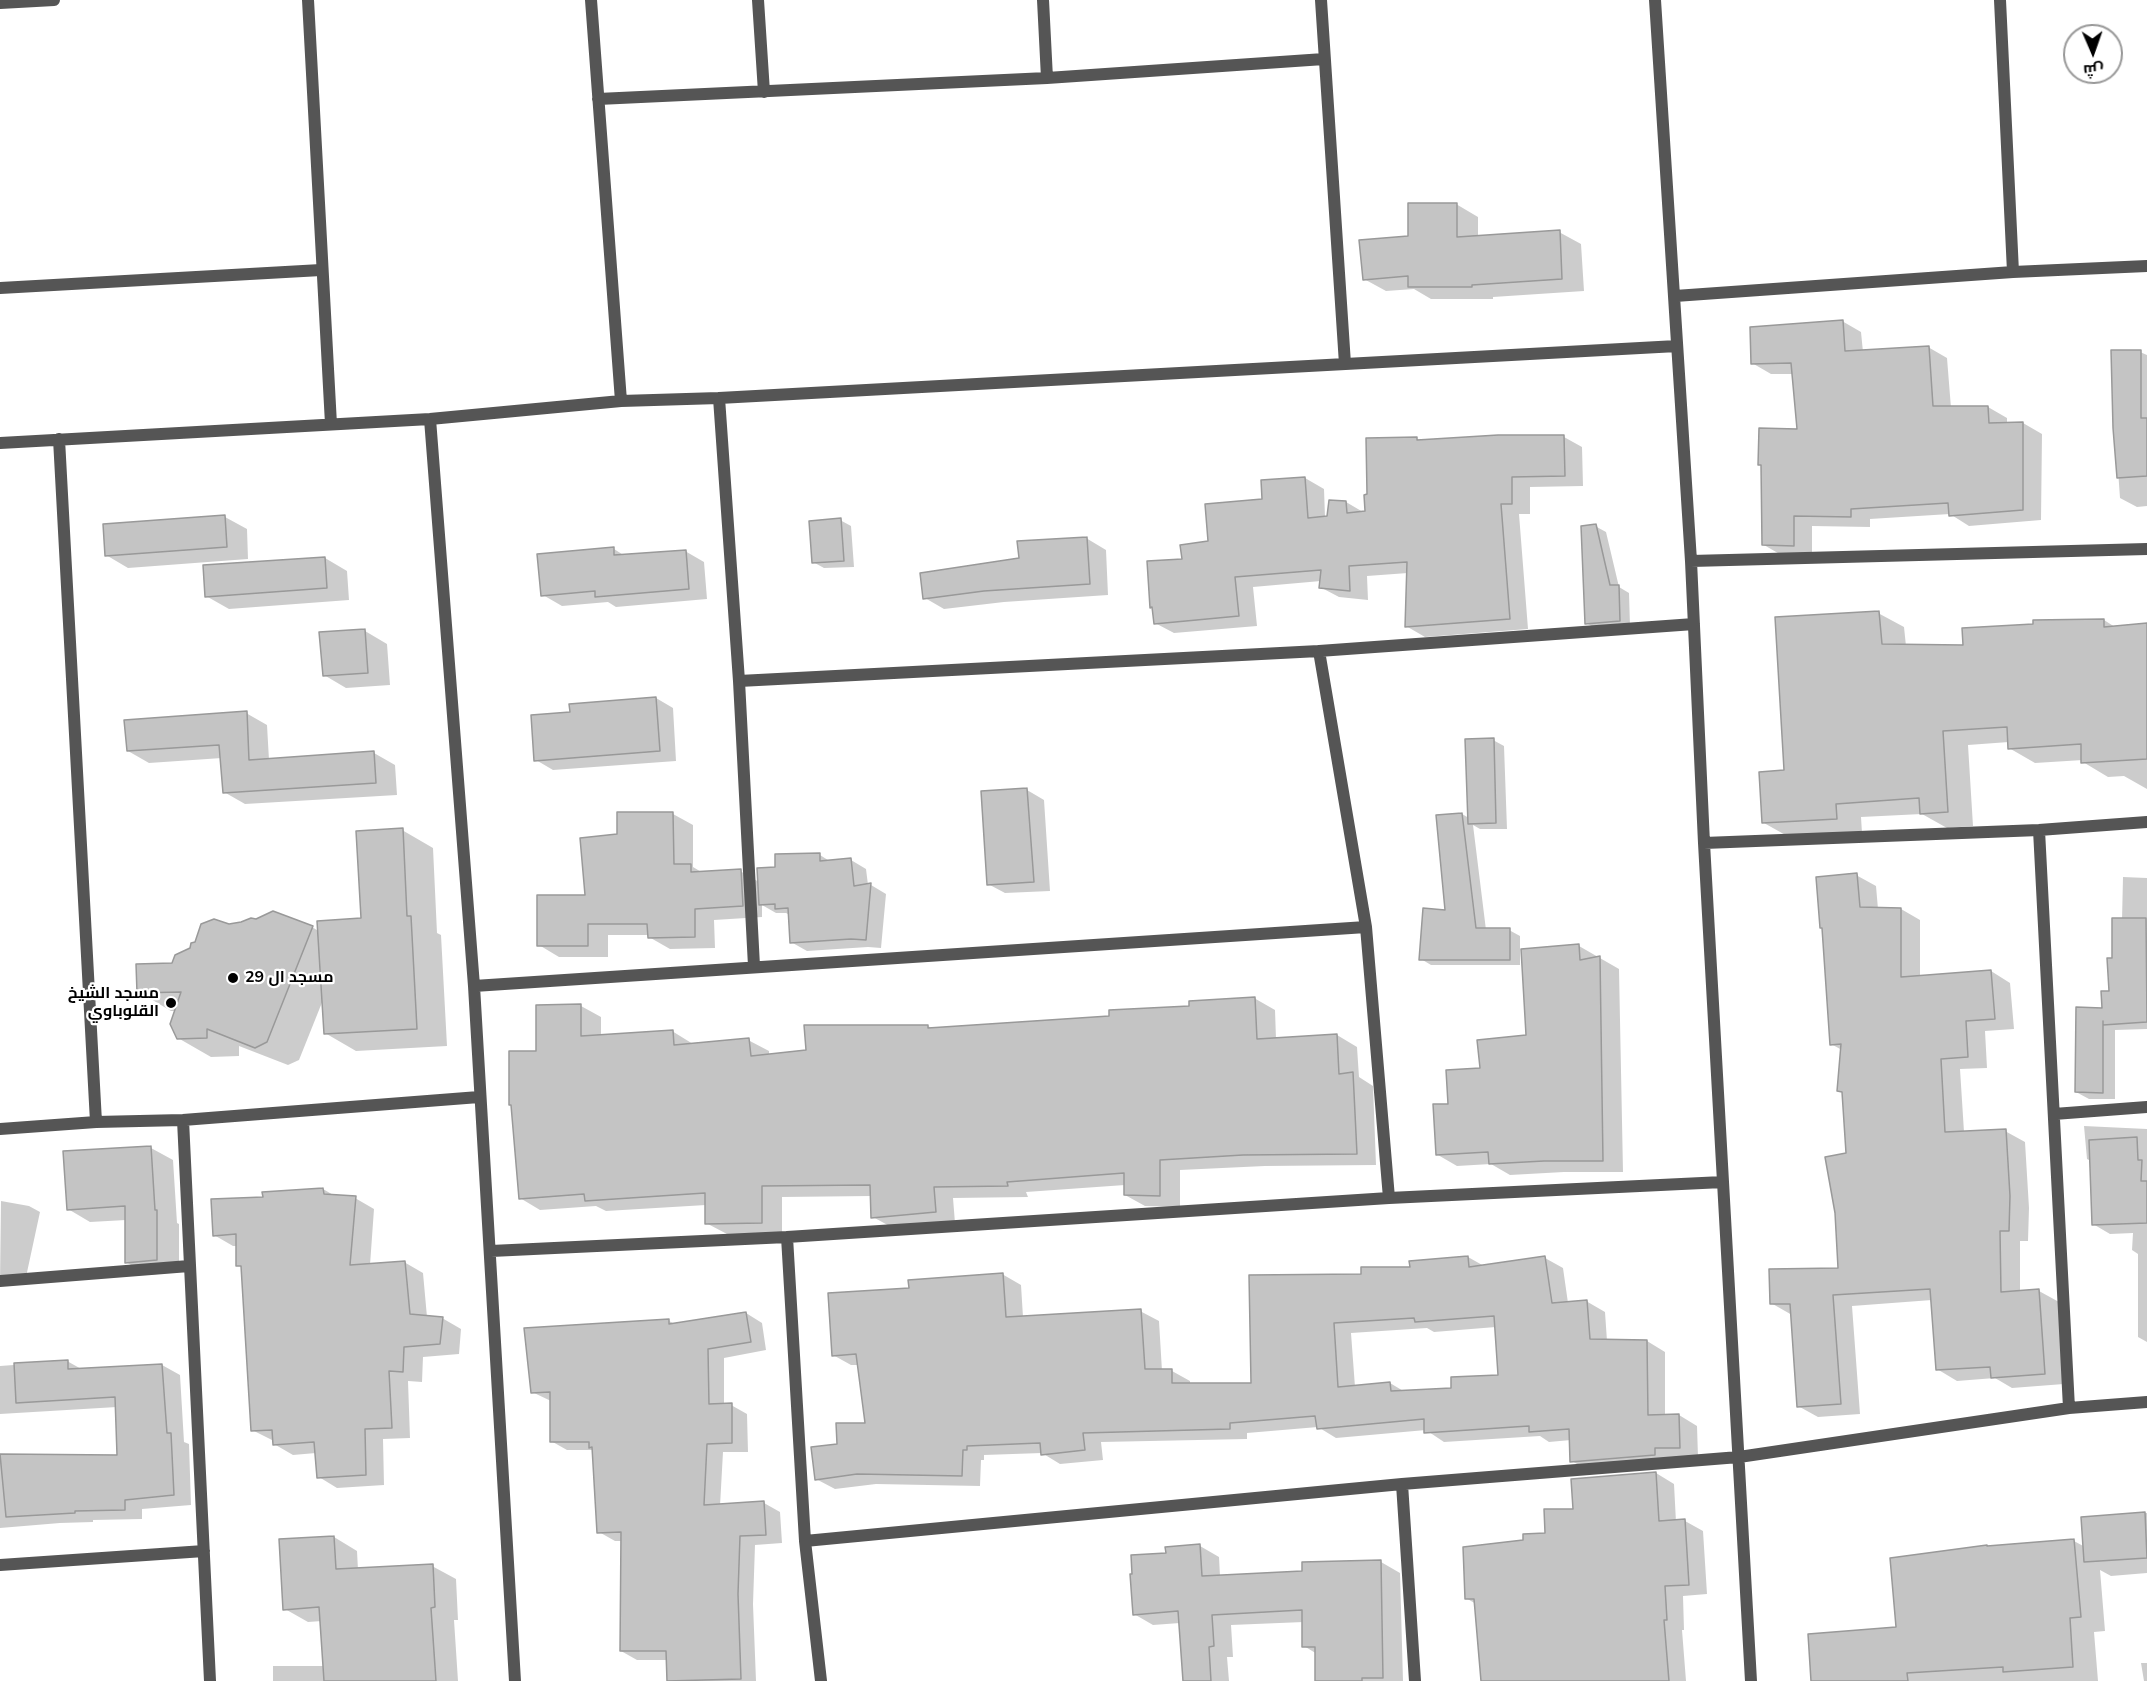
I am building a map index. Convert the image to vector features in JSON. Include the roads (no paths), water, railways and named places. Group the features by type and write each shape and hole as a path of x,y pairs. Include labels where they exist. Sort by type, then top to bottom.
{"street":[{"path":"0,3 54,0"},
{"path":"308,0 331,424"},
{"path":"591,0 621,401"},
{"path":"758,0 764,92"},
{"path":"1043,0 1047,78"},
{"path":"1321,0 1345,364"},
{"path":"1655,0 1691,561 1704,843 1751,1681"},
{"path":"2000,0 2013,272"},
{"path":"598,99 1047,78 1324,58"},
{"path":"1675,296 2013,272 2147,266"},
{"path":"0,288 321,270"},
{"path":"0,443 430,419 621,401 719,398 1677,346"},
{"path":"719,398 739,681 754,966"},
{"path":"430,419 474,986 515,1681"},
{"path":"59,439 96,1122"},
{"path":"1691,561 2147,549"},
{"path":"739,681 1319,651 1694,624"},
{"path":"1319,651 1366,927 1389,1198"},
{"path":"1704,843 2039,830 2147,822"},
{"path":"2039,830 2069,1408"},
{"path":"474,986 1366,927"},
{"path":"0,1129 96,1122 183,1120 479,1097"},
{"path":"2054,1114 2147,1107"},
{"path":"183,1120 210,1681"},
{"path":"490,1251 788,1237 1389,1198 1723,1182"},
{"path":"788,1237 805,1541 821,1681"},
{"path":"0,1281 189,1266"},
{"path":"805,1541 1402,1484 1739,1457 2069,1408 2147,1402"},
{"path":"1402,1484 1415,1681"},
{"path":"0,1565 204,1551"}],"place":[{"name":"مسجد ال 29","path":"233,978"},
{"name":"مسجد الشيخ القلوباوي","path":"171,1003"}]}
